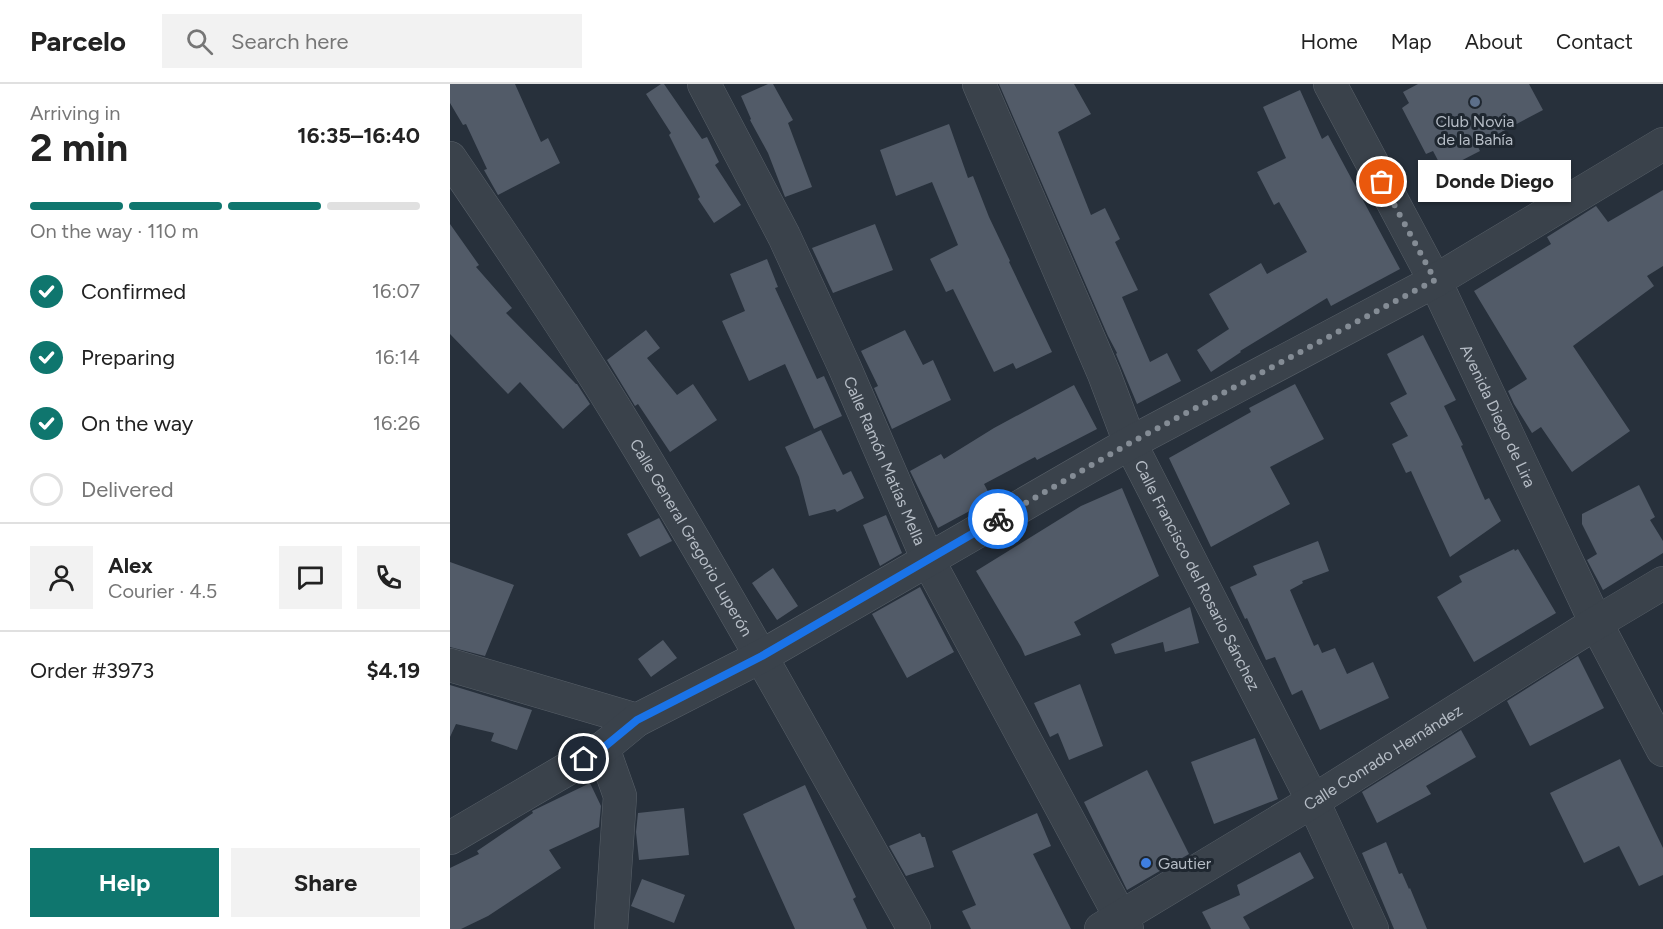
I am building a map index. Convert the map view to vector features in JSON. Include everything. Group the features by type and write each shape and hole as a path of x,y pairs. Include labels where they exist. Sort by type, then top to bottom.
{"street":[{"name":"Calle Ramón Matías Mella","path":"704,84 784,236 844,366 928,560 1116,925"},
{"name":"Calle Francisco del Rosario Sánchez","path":"979,84 1104,374 1130,443 1312,801 1372,929"},
{"name":"Avenida Diego de Lira","path":"1330,84 1435,280 1596,623 1663,750"},
{"path":"450,838 603,748 637,720 762,656 1130,443 1435,280 1663,144"},
{"name":"Calle General Gregorio Luperón","path":"450,158 614,406 762,656 914,929"},
{"name":"Calle Conrado Hernández","path":"1116,925 1663,583"},
{"path":"450,665 637,720"},
{"path":"603,748 620,796 611,929"}],"building":[{"path":"450,84 515,84 541,142 548,138 560,163 498,195 484,170 487,169 466,124 463,125 450,103"},
{"path":"664,84 702,139 707,137 719,162 715,165 741,205 714,223 698,199 700,197 669,135 671,133 646,94"},
{"path":"773,84 793,120 788,123 812,187 785,197 768,153 750,120 741,96"},
{"path":"999,84 1074,84 1091,114 1058,132 1091,215 1105,208 1120,239 1115,242 1138,290 1122,297 1150,362 1167,353 1181,381 1137,404 1117,353"},
{"path":"1418,84 1529,84 1543,110 1477,145 1480,151 1443,170 1433,151 1426,154 1402,108 1409,103 1403,92"},
{"path":"1300,90 1322,139 1328,135 1400,269 1331,306 1327,298 1240,351 1211,372 1197,350 1229,329 1209,294 1261,263 1267,274 1307,252 1279,202 1274,205 1257,172 1286,158 1263,107"},
{"path":"949,124 968,178 973,176 1009,262 1052,352 1016,369 1013,363 994,372 953,289 946,292 930,259 958,245 932,182 896,196 880,150"},
{"path":"1663,190 1663,266 1647,276 1654,286 1573,346 1630,431 1572,472 1541,427 1532,433 1514,404 1508,391 1527,379 1474,291 1551,244 1547,237 1596,206 1608,222"},
{"path":"450,224 479,265 476,267 512,308 506,313 577,384 590,404 563,429 520,382 508,394 450,334"},
{"path":"875,224 893,270 833,293 812,248"},
{"path":"767,259 778,287 775,288 817,379 824,376 842,416 814,429 785,364 749,381 722,321 745,311 730,274"},
{"path":"646,330 660,348 647,358 677,395 693,384 717,420 670,452 638,404 635,406 607,360"},
{"path":"905,330 923,365 933,360 951,400 892,429 874,388 878,386 861,351"},
{"path":"1423,335 1456,400 1444,406 1463,445 1461,446 1485,500 1489,498 1501,521 1450,557 1411,471 1406,473 1392,444 1408,436 1390,403 1407,394 1387,354"},
{"path":"1295,384 1324,439 1270,467 1290,504 1211,547 1169,458 1251,412 1249,408"},
{"path":"1074,385 1097,429 1037,460 1035,457 984,484 992,499 938,528 910,471 941,454 944,459 994,428"},
{"path":"821,430 843,475 851,471 864,498 837,512 835,509 809,516 799,477 785,447"},
{"path":"1639,485 1655,517 1650,520 1663,541 1663,553 1603,590 1587,560 1597,554 1582,524 1582,514"},
{"path":"1122,488 1159,576 1074,622 1081,635 1025,656 976,571 1081,506"},
{"path":"886,515 902,553 880,566 863,525"},
{"path":"659,518 672,541 640,557 627,534"},
{"path":"1318,541 1329,571 1302,581 1303,583 1290,590 1314,646 1318,644 1322,653 1335,648 1347,674 1373,662 1389,698 1320,730 1302,690 1292,695 1275,657 1266,660 1230,587 1257,575 1253,566"},
{"path":"1514,549 1515,551 1518,549 1556,613 1474,662 1437,597 1462,582 1459,576"},
{"path":"450,562 514,585 485,656 450,647"},
{"path":"773,568 798,606 777,620 752,583"},
{"path":"920,587 954,652 907,678 872,614"},
{"path":"1190,607 1199,643 1165,652 1163,642 1115,654 1111,644"},
{"path":"663,640 677,658 651,677 638,659"},
{"path":"1578,656 1604,708 1530,746 1507,701"},
{"path":"1080,684 1103,746 1069,760 1058,733 1050,737 1034,703"},
{"path":"450,685 532,710 517,750 491,741 494,733 456,724 450,737"},
{"path":"1461,730 1476,757 1426,786 1431,794 1377,823 1362,792"},
{"path":"1255,738 1278,799 1214,824 1191,762"},
{"path":"1620,759 1663,848 1663,875 1639,886 1619,846 1584,863 1550,793"},
{"path":"1147,770 1189,854 1127,890 1084,802"},
{"path":"590,783 601,806 599,827 549,850 561,868 488,916 461,929 450,929 450,868 479,854 477,851 533,813 532,811"},
{"path":"805,785 856,897 853,899 867,929 795,929 743,814"},
{"path":"684,808 689,855 639,860 636,832 638,813"},
{"path":"1037,813 1051,846 1033,854 1071,929 971,929 962,911 976,905 952,851"},
{"path":"920,833 922,837 925,837 934,867 906,876 889,846"},
{"path":"1386,842 1399,874 1402,873 1410,888 1427,929 1394,929 1362,853"},
{"path":"1300,852 1314,878 1243,917 1250,929 1211,929 1202,912 1240,895 1237,885"},
{"path":"642,879 685,895 674,923 631,906"}],"way so far":[{"path":"998,519 1130,443 1435,280 1382,182"}],"place":[{"name":"Club Novia de la Bahía","path":"1475,102"},
{"name":"Donde Diego","path":"1382,182"},
{"name":"Gautier","path":"1146,863"}],"route":[{"path":"584,759 603,748 637,720 762,656 998,519"}]}
